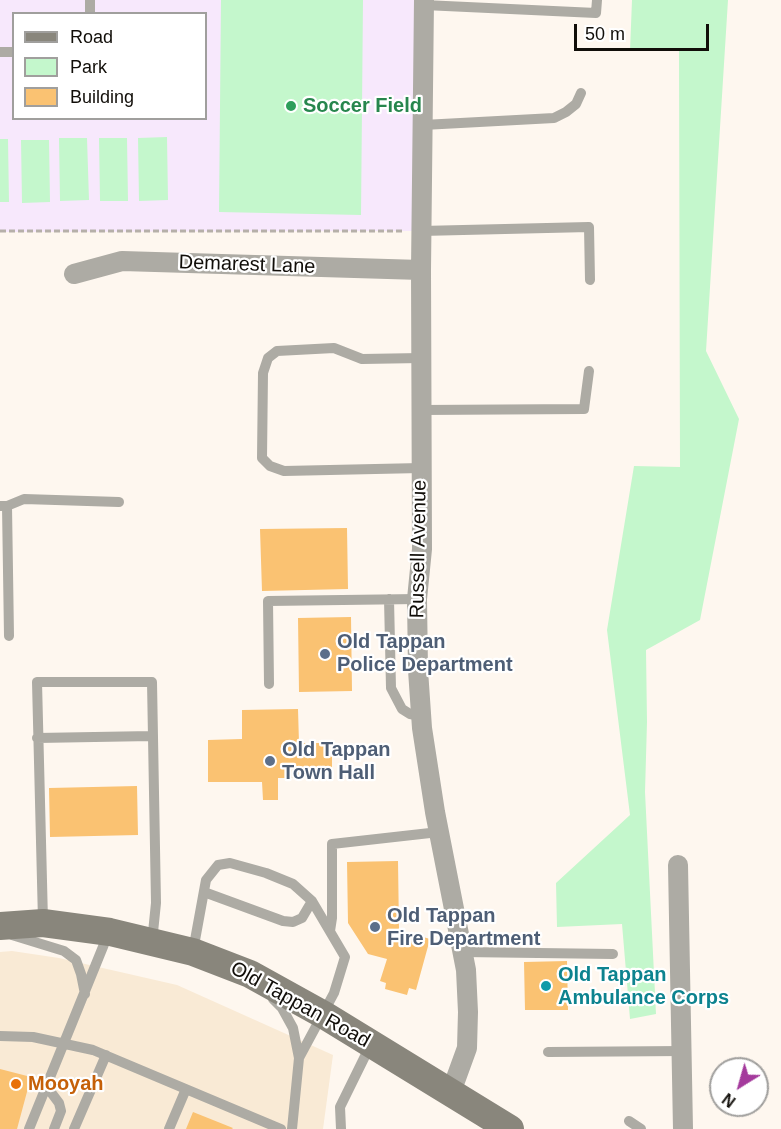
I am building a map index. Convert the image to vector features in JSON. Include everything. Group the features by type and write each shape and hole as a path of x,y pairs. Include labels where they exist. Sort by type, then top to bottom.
{"main road":[{"name":"Old Tappan Road","path":"0,926 43,923 110,932 193,952 250,974 371,1043 510,1129"}],"street":[{"name":"Russell Avenue","path":"424,2 421,231 422,549 417,599 421,716 439,832 463,952 468,1012 467,1048 451,1092"},
{"name":"Demarest Lane","path":"74,274 122,261 421,270"},
{"path":"678,865 683,1129"}],"lane":[{"path":"424,2 596,13 597,0"},
{"path":"423,125 554,118 576,104 581,93"},
{"path":"421,231 589,227 590,280"},
{"path":"421,358 362,359 334,348 277,351 268,358 263,373 262,458 270,466 284,471 421,468"},
{"path":"421,410 584,409 589,371"},
{"path":"9,636 4,506 24,499 119,502"},
{"path":"389,599 391,688 402,709 410,714 421,716"},
{"path":"269,684 268,601 417,599"},
{"path":"43,923 37,682 152,682 156,903 152,942"},
{"path":"37,738 152,736"},
{"path":"330,930 332,844 439,832"},
{"path":"193,952 206,880 218,865 230,863 266,873 293,884 312,901 345,957 334,993 324,1015 299,1058"},
{"path":"204,892 283,921 293,922 302,918 312,901"},
{"path":"29,1129 110,932"},
{"path":"0,933 46,944 64,951 76,960 85,995"},
{"path":"463,952 613,954"},
{"path":"250,974 282,1008 293,1028 299,1058 292,1129"},
{"path":"0,1036 33,1037 65,1043 106,1055 281,1129"},
{"path":"341,1129 340,1107 371,1043"},
{"path":"548,1052 682,1051"},
{"path":"74,1129 106,1055"},
{"path":"47,1087 59,1103 61,1112 54,1129"},
{"path":"169,1129 186,1089"},
{"path":"629,1121 641,1129"}],"path":[{"path":"0,231 421,231"}],"shaded area":[{"path":"0,0 424,0 421,231 0,232"},
{"path":"12,951 59,958 177,985 333,1055 323,1129 0,1129 0,952"}],"green space":[{"name":"Soccer Field","path":"221,0 363,0 361,215 219,212"},
{"path":"632,0 728,0 706,351 739,419 700,620 646,650 645,792 656,1014 630,1019 622,924 557,927 556,883 630,815 607,630 634,466 680,467 679,49 630,51"},
{"path":"167,137 168,200 139,201 138,138"},
{"path":"59,138 87,138 89,200 60,201"},
{"path":"99,138 127,138 128,201 100,201"},
{"path":"0,139 8,139 9,202 0,202"},
{"path":"21,140 49,140 50,202 22,203"}],"building":[{"path":"347,528 348,589 262,591 260,529"},
{"name":"Old Tappan Police Department","path":"351,617 352,691 299,692 298,618"},
{"name":"Old Tappan Town Hall","path":"298,709 299,743 332,743 332,778 278,778 278,800 263,800 262,782 208,782 208,740 242,739 242,710"},
{"path":"137,786 138,835 50,837 49,788"},
{"name":"Old Tappan Fire Department","path":"398,861 399,930 430,939 416,990 409,988 407,995 385,989 386,983 380,981 387,959 368,954 348,923 347,862"},
{"name":"Old Tappan Ambulance Corps","path":"567,961 568,1010 525,1010 524,962"},
{"path":"0,1069 31,1077 17,1129 0,1129"},
{"path":"193,1112 233,1128 186,1129"}],"place":[{"name":"Soccer Field","path":"291,106"},
{"name":"Old Tappan Police Department","path":"325,654"},
{"name":"Old Tappan Town Hall","path":"270,761"},
{"name":"Old Tappan Fire Department","path":"375,927"},
{"name":"Old Tappan Ambulance Corps","path":"546,986"},
{"name":"Mooyah","path":"16,1084"}]}
